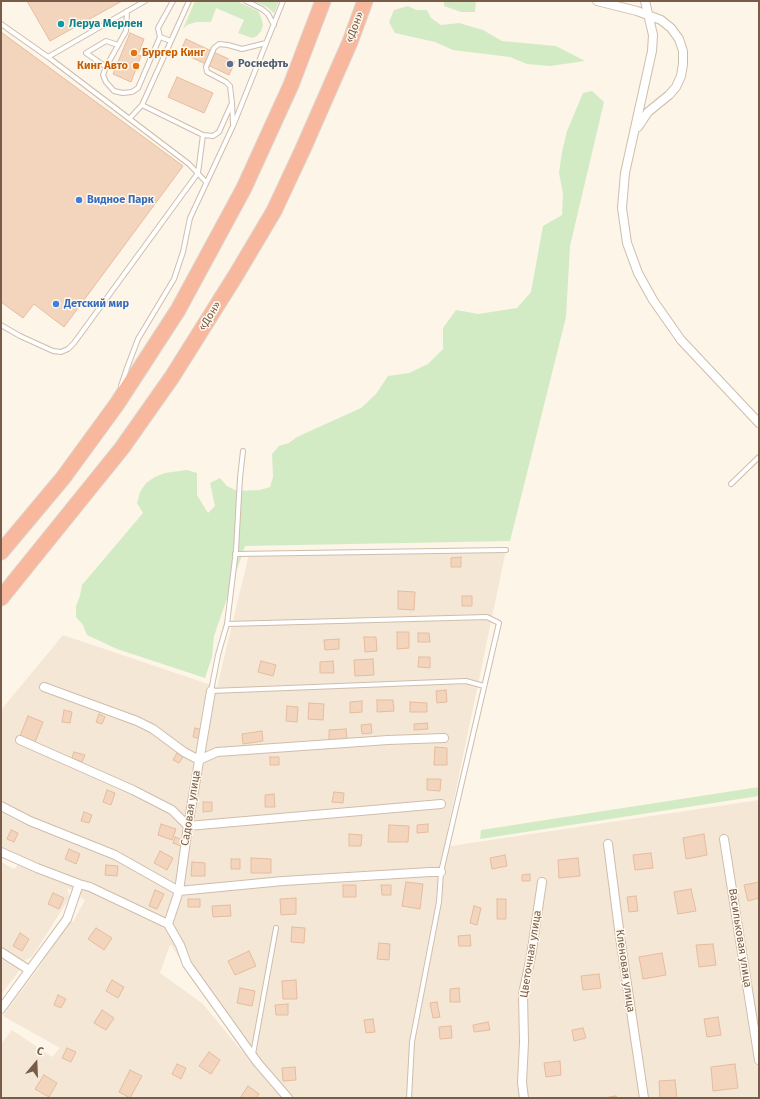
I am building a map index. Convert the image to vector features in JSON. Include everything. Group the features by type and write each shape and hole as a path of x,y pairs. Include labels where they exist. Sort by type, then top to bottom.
{"highway":[{"path":"1,552 63,478 117,404 178,310 244,188 291,85 323,1"},
{"name":"«Дон»","path":"1,598 122,448 172,377 236,275 274,211 350,42 365,1"}],"street":[{"path":"596,1 661,20 671,28 679,39 683,51 681,76 676,87 669,95 648,112 634,134"},
{"path":"645,1 653,35 652,51 625,173 622,208 627,243 638,274 652,300 681,340 759,423"},
{"path":"44,687 137,721 153,729 184,752 199,760 217,752 388,740 444,738"},
{"name":"Садовая улица","path":"168,924 179,891 188,826 211,691"},
{"path":"20,740 133,790 172,810 188,826 441,804"},
{"path":"1,806 30,821 115,855 179,891 283,881 441,872"},
{"name":"Васильковая улица","path":"724,839 759,1060"},
{"name":"Кленовая улица","path":"608,844 644,1098"},
{"path":"1,852 79,884 90,886 168,924 180,945 187,964 252,1056 288,1098"},
{"name":"Цветочная улица","path":"524,1098 522,994 531,956 542,882"},
{"path":"1,1009 67,919 79,884"},
{"path":"1,952 29,970"}],"lane":[{"path":"48,57 145,1"},
{"path":"127,11 126,31 106,68 104,75 106,82 114,91 123,93 132,92 138,88 160,37 158,28 173,1"},
{"path":"130,118 142,105 189,1"},
{"path":"246,1 262,9 268,14 274,25"},
{"path":"117,404 127,368 138,339 174,279 183,252 190,218 233,126 283,1"},
{"path":"1,24 130,118 189,164 206,182"},
{"path":"160,37 171,41"},
{"path":"106,68 86,53 106,41 118,45"},
{"path":"233,126 230,86 211,74 206,70 206,67 216,45 222,44 242,49 266,43"},
{"path":"142,105 203,135 213,136 219,132 232,103"},
{"path":"1,325 20,336 53,351 61,352 74,343 198,173 203,135"},
{"path":"244,451 240,478 235,554 227,624 218,655 211,691 466,681 484,686"},
{"path":"731,484 759,457"},
{"path":"235,554 506,550"},
{"path":"227,624 487,617 499,623 441,872 439,902 412,1042 409,1098"},
{"path":"252,1056 276,928"}],"shaded area":[{"path":"506,550 444,847 759,800 759,1098 1,1098 1,1044 12,1030 52,1057 60,1048 3,1016 37,970 70,921 73,922 85,900 80,897 81,894 67,888 70,897 32,957 24,961 1,947 1,862 14,869 18,865 1,857 1,710 63,635 217,687 249,554","holes":["171,945 245,1055 203,1004 160,973"]},
{"path":"1,955 21,968 1,995"}],"green space":[{"path":"195,1 237,1 258,11 263,25 261,31 257,36 252,38 238,33 244,20 216,8 211,22 196,22 187,25 183,29"},
{"path":"253,1 279,1 274,13 267,7"},
{"path":"444,1 476,1 475,12 461,12 444,6"},
{"path":"408,6 416,10 427,10 431,18 441,25 459,23 483,30 502,41 556,46 585,61 550,66 527,64 510,57 453,50 435,42 395,33 389,22 394,10"},
{"path":"592,91 604,102 570,246 566,317 510,541 245,546 214,636 212,657 205,678 117,649 87,635 83,625 76,617 76,606 82,585 143,513 137,503 140,492 146,483 165,473 187,470 197,473 197,495 208,513 215,506 210,483 220,478 227,486 237,491 260,490 270,487 273,477 272,454 279,446 289,443 297,437 361,408 376,394 388,376 409,373 428,364 443,349 443,328 456,310 478,314 517,308 531,292 543,226 562,215 563,194 559,173 567,131 583,93"},
{"path":"759,787 759,796 480,839 481,830"}],"building":[{"name":"Леруа Мерлен","path":"27,1 122,1 50,41"},
{"name":"Видное Парк","path":"1,32 183,166 64,327 34,304 23,318 1,302"},
{"path":"130,33 144,39 138,55 141,56 131,82 113,74"},
{"path":"186,39 235,62 229,75 180,52"},
{"path":"177,77 213,93 204,113 168,97"},
{"path":"461,557 461,567 451,567 451,558"},
{"path":"398,591 415,592 414,610 398,609"},
{"path":"462,596 472,596 472,606 462,606"},
{"path":"397,632 409,632 409,648 397,649"},
{"path":"418,633 429,633 430,642 418,642"},
{"path":"364,637 376,637 377,651 365,652"},
{"path":"339,639 339,649 325,650 324,640"},
{"path":"419,657 430,657 430,668 418,667"},
{"path":"373,659 374,675 355,676 354,660"},
{"path":"261,661 276,665 273,676 258,672"},
{"path":"333,661 334,673 320,673 320,662"},
{"path":"446,690 447,702 437,703 436,691"},
{"path":"377,700 393,700 394,711 377,712"},
{"path":"362,701 362,712 350,713 350,702"},
{"path":"410,702 427,703 427,712 410,712"},
{"path":"309,703 324,704 323,720 308,719"},
{"path":"287,706 298,707 297,722 286,721"},
{"path":"64,710 72,712 70,723 62,722"},
{"path":"99,714 105,717 102,724 96,722"},
{"path":"28,716 43,722 35,742 20,736"},
{"path":"427,723 428,729 414,730 414,724"},
{"path":"371,724 372,733 362,734 361,725"},
{"path":"195,728 203,730 201,739 193,737"},
{"path":"346,729 347,739 329,740 329,730"},
{"path":"262,731 263,741 243,744 242,734"},
{"path":"435,747 447,748 447,765 434,765"},
{"path":"74,752 85,755 82,762 72,758"},
{"path":"177,753 183,757 179,763 173,760"},
{"path":"270,757 279,757 279,765 270,765"},
{"path":"427,779 441,779 440,791 427,790"},
{"path":"107,790 115,793 111,805 103,802"},
{"path":"334,792 344,793 343,803 332,802"},
{"path":"274,794 275,807 265,807 265,795"},
{"path":"203,802 212,802 212,811 203,812"},
{"path":"84,812 92,815 89,823 81,821"},
{"path":"161,824 176,829 172,840 158,835"},
{"path":"428,824 428,832 417,833 417,825"},
{"path":"389,825 409,826 408,842 388,842"},
{"path":"11,830 18,833 14,842 7,839"},
{"path":"349,834 362,835 361,846 349,846"},
{"path":"704,834 707,855 686,859 683,838"},
{"path":"175,837 183,840 181,846 173,843"},
{"path":"69,849 80,854 76,864 65,859"},
{"path":"160,851 173,858 167,870 154,863"},
{"path":"651,853 653,868 635,870 633,855"},
{"path":"505,855 507,866 492,869 490,858"},
{"path":"251,858 271,859 271,873 251,873"},
{"path":"578,858 580,876 559,878 558,860"},
{"path":"231,859 240,859 240,869 231,869"},
{"path":"192,862 205,863 205,876 191,876"},
{"path":"106,865 118,866 117,876 105,875"},
{"path":"530,874 530,881 522,881 522,875"},
{"path":"406,882 423,884 420,909 402,906"},
{"path":"759,882 759,898 748,901 744,885"},
{"path":"343,885 356,885 356,897 343,897"},
{"path":"381,885 391,885 391,895 382,895"},
{"path":"691,889 696,911 678,914 674,892"},
{"path":"155,890 164,894 157,909 149,906"},
{"path":"53,893 64,898 59,909 48,904"},
{"path":"636,896 638,911 629,912 627,897"},
{"path":"296,898 296,914 281,915 280,899"},
{"path":"188,899 200,899 200,907 188,907"},
{"path":"497,899 506,899 506,919 497,919"},
{"path":"230,905 231,916 213,917 212,906"},
{"path":"474,906 481,908 477,925 470,923"},
{"path":"292,927 305,928 304,943 291,942"},
{"path":"96,928 112,938 104,950 88,939"},
{"path":"20,933 29,939 22,951 13,946"},
{"path":"470,935 471,946 459,946 458,936"},
{"path":"379,943 390,944 389,960 377,959"},
{"path":"713,944 716,965 699,967 696,945"},
{"path":"249,951 256,966 235,975 228,961"},
{"path":"662,953 666,975 643,979 639,957"},
{"path":"599,974 601,988 583,990 581,976"},
{"path":"112,980 124,987 118,998 106,991"},
{"path":"296,980 297,999 283,999 282,981"},
{"path":"240,988 255,991 252,1006 237,1003"},
{"path":"459,988 460,1002 450,1002 450,989"},
{"path":"58,995 66,999 61,1008 54,1005"},
{"path":"437,1002 440,1017 433,1018 430,1003"},
{"path":"288,1004 288,1015 276,1015 275,1005"},
{"path":"102,1010 114,1018 106,1030 94,1023"},
{"path":"718,1017 721,1035 707,1037 704,1019"},
{"path":"373,1019 375,1032 366,1033 364,1020"},
{"path":"488,1022 490,1030 474,1032 473,1025"},
{"path":"451,1026 452,1038 440,1039 439,1027"},
{"path":"583,1028 586,1038 574,1041 572,1030"},
{"path":"67,1048 76,1052 71,1062 62,1058"},
{"path":"209,1052 220,1060 211,1074 199,1066"},
{"path":"560,1061 561,1075 546,1077 544,1063"},
{"path":"177,1064 186,1068 181,1079 172,1074"},
{"path":"735,1064 738,1088 713,1091 711,1067"},
{"path":"295,1067 296,1080 283,1081 282,1068"},
{"path":"130,1070 142,1076 130,1098 119,1092"},
{"path":"44,1075 57,1083 49,1097 35,1089"},
{"path":"675,1080 677,1098 660,1098 659,1081"},
{"path":"248,1086 259,1094 256,1098 240,1098"},
{"path":"616,1096 617,1098 603,1098"}],"place":[{"name":"Леруа Мерлен","path":"61,24"},
{"name":"Бургер Кинг","path":"134,53"},
{"name":"Роснефть","path":"230,64"},
{"name":"Кинг Авто","path":"136,66"},
{"name":"Видное Парк","path":"79,200"},
{"name":"Детский мир","path":"56,304"}]}
